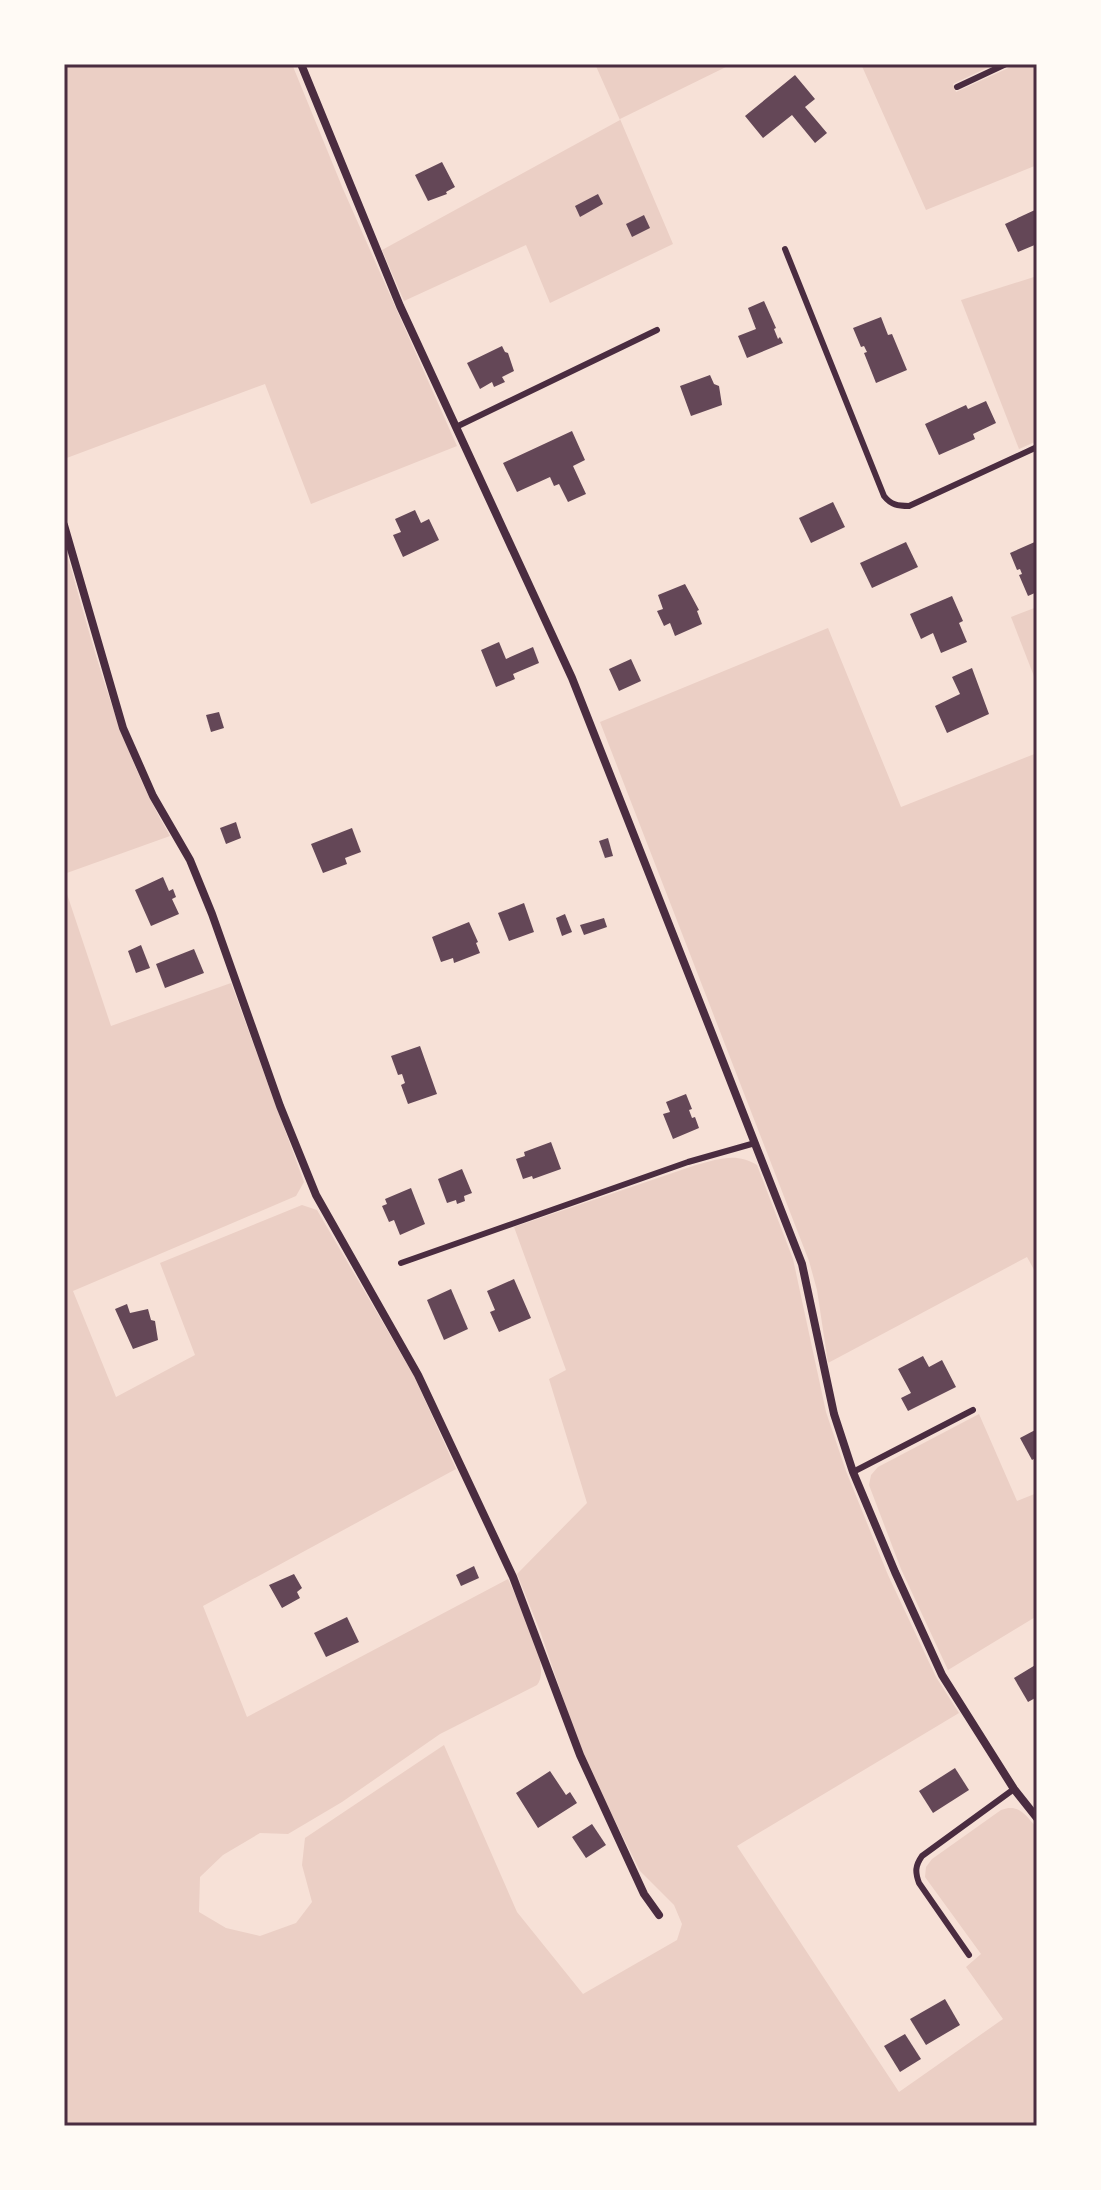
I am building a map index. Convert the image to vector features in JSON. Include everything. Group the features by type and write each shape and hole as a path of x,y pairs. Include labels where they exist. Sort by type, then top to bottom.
{"street":[{"path":"301,64 394,292 572,678 755,1143 802,1264 821,1363 853,1472 942,1675 1014,1789 1037,1818"},
{"path":"64,525 123,728 153,796 190,860 316,1195 418,1375 513,1577 580,1755 644,1894 659,1915"}],"lane":[{"path":"957,87 1006,64"},
{"path":"785,249 889,502 909,506 1037,447"},
{"path":"456,427 657,330"},
{"path":"401,1263 688,1162 755,1143"},
{"path":"853,1472 973,1410"},
{"path":"969,1955 919,1883 917,1863 922,1856 1014,1789"}],"shaded area":[{"path":"64,64 292,64 343,189 457,446 311,504 265,384 64,459"},
{"path":"595,64 732,64 620,119 673,244 550,303 526,245 404,301 382,250 620,120"},
{"path":"861,64 995,64 953,84 956,92 1017,64 1037,64 1037,165 926,210"},
{"path":"1037,276 1037,441 1019,449 961,300"},
{"path":"64,544 96,657 121,730 151,802 170,836 64,874"},
{"path":"1037,607 1037,684 1011,617"},
{"path":"828,628 901,807 1037,753 1037,1275 1027,1257 828,1363 817,1290 809,1261 600,722"},
{"path":"64,885 111,1026 231,983 304,1182 296,1196 73,1291 116,1397 195,1355 160,1263 302,1205 317,1210 414,1376 456,1469 203,1606 247,1717 508,1579 532,1633 540,1664 541,1676 537,1685 440,1734 342,1802 288,1834 260,1833 223,1855 200,1877 199,1912 226,1928 260,1936 296,1923 312,1902 302,1865 305,1838 444,1745 517,1912 583,1994 677,1940 682,1924 674,1905 640,1871 584,1759 517,1574 587,1503 549,1379 566,1370 514,1227 696,1165 727,1158 750,1161 757,1165 793,1259 826,1412 846,1471 888,1575 936,1677 959,1713 737,1846 899,2092 1003,2019 966,1967 981,1954 925,1877 926,1867 932,1859 1001,1810 1013,1808 1025,1815 1037,1828 1037,2126 64,2126"},
{"path":"979,1414 1017,1501 1037,1493 1037,1616 948,1670 901,1569 869,1485 871,1475 878,1467"}],"building":[{"path":"795,75 815,99 805,107 827,133 815,143 792,115 763,138 745,116"},
{"path":"442,162 455,187 447,194 428,201 415,175"},
{"path":"598,194 603,204 580,217 575,206"},
{"path":"1037,209 1037,244 1018,252 1005,224"},
{"path":"644,215 650,228 632,237 626,224"},
{"path":"764,301 778,339 780,337 783,343 747,358 738,336 756,329 748,308"},
{"path":"881,317 907,370 876,383 864,353 867,352 864,346 861,347 853,328"},
{"path":"502,346 514,371 502,377 505,382 494,387 492,382 480,389 467,363"},
{"path":"710,375 714,384 719,386 722,405 691,416 680,386"},
{"path":"986,401 996,423 973,434 975,439 939,455 925,424 966,405 968,409"},
{"path":"572,431 585,460 573,466 586,494 568,502 559,484 554,486 550,477 517,492 503,463"},
{"path":"833,502 845,527 811,543 799,518"},
{"path":"415,510 421,523 429,519 439,540 403,557 393,535 401,532 395,519"},
{"path":"1037,541 1037,592 1028,596 1019,575 1022,574 1020,569 1017,570 1010,553"},
{"path":"906,542 918,567 872,588 860,563"},
{"path":"685,584 699,610 702,624 675,636 670,623 664,626 657,611 663,609 658,595"},
{"path":"952,596 963,621 959,623 967,642 941,653 933,633 921,639 910,614"},
{"path":"499,642 506,659 533,647 539,663 513,674 515,679 496,687 481,650"},
{"path":"631,659 641,681 619,691 609,669"},
{"path":"972,668 989,714 947,733 935,706 960,694 952,677"},
{"path":"219,712 224,728 211,732 206,715"},
{"path":"236,822 241,838 226,844 220,828"},
{"path":"352,828 361,852 345,858 347,864 323,873 311,844"},
{"path":"608,838 613,856 605,858 599,841"},
{"path":"163,877 169,891 173,889 176,897 172,899 179,914 151,926 135,890"},
{"path":"524,903 534,932 509,941 498,913"},
{"path":"565,914 572,932 562,936 556,918"},
{"path":"604,918 607,927 584,935 580,925"},
{"path":"469,922 480,953 454,963 453,958 441,962 432,937"},
{"path":"141,945 150,968 136,973 128,951"},
{"path":"194,949 204,973 165,988 156,964"},
{"path":"420,1046 437,1094 408,1104 401,1085 405,1083 402,1074 398,1075 391,1056"},
{"path":"686,1094 692,1118 695,1117 699,1128 673,1139 663,1114 670,1112 666,1102"},
{"path":"551,1142 561,1169 533,1179 532,1176 523,1179 516,1159 525,1156 524,1152"},
{"path":"462,1169 472,1193 464,1196 465,1201 447,1203 438,1179"},
{"path":"411,1188 425,1224 400,1235 394,1220 389,1222 382,1206 387,1204 385,1199"},
{"path":"514,1279 531,1318 499,1332 490,1312 495,1310 487,1291"},
{"path":"451,1289 468,1329 444,1340 427,1300"},
{"path":"127,1304 130,1313 148,1309 151,1320 155,1321 158,1340 133,1349 115,1309"},
{"path":"923,1356 929,1367 942,1360 956,1387 908,1411 901,1398 911,1393 898,1369"},
{"path":"1037,1429 1037,1457 1032,1460 1020,1438"},
{"path":"474,1566 479,1578 461,1586 456,1575"},
{"path":"294,1574 302,1588 297,1592 300,1598 282,1608 269,1585"},
{"path":"347,1617 359,1642 326,1657 314,1633"},
{"path":"1037,1664 1037,1697 1028,1702 1014,1678"},
{"path":"955,1768 969,1790 933,1813 919,1791"},
{"path":"550,1771 566,1795 570,1792 577,1803 538,1828 516,1793"},
{"path":"592,1824 606,1845 586,1858 572,1837"},
{"path":"945,1999 960,2025 926,2045 910,2019"},
{"path":"905,2034 921,2059 900,2072 884,2046"}]}
